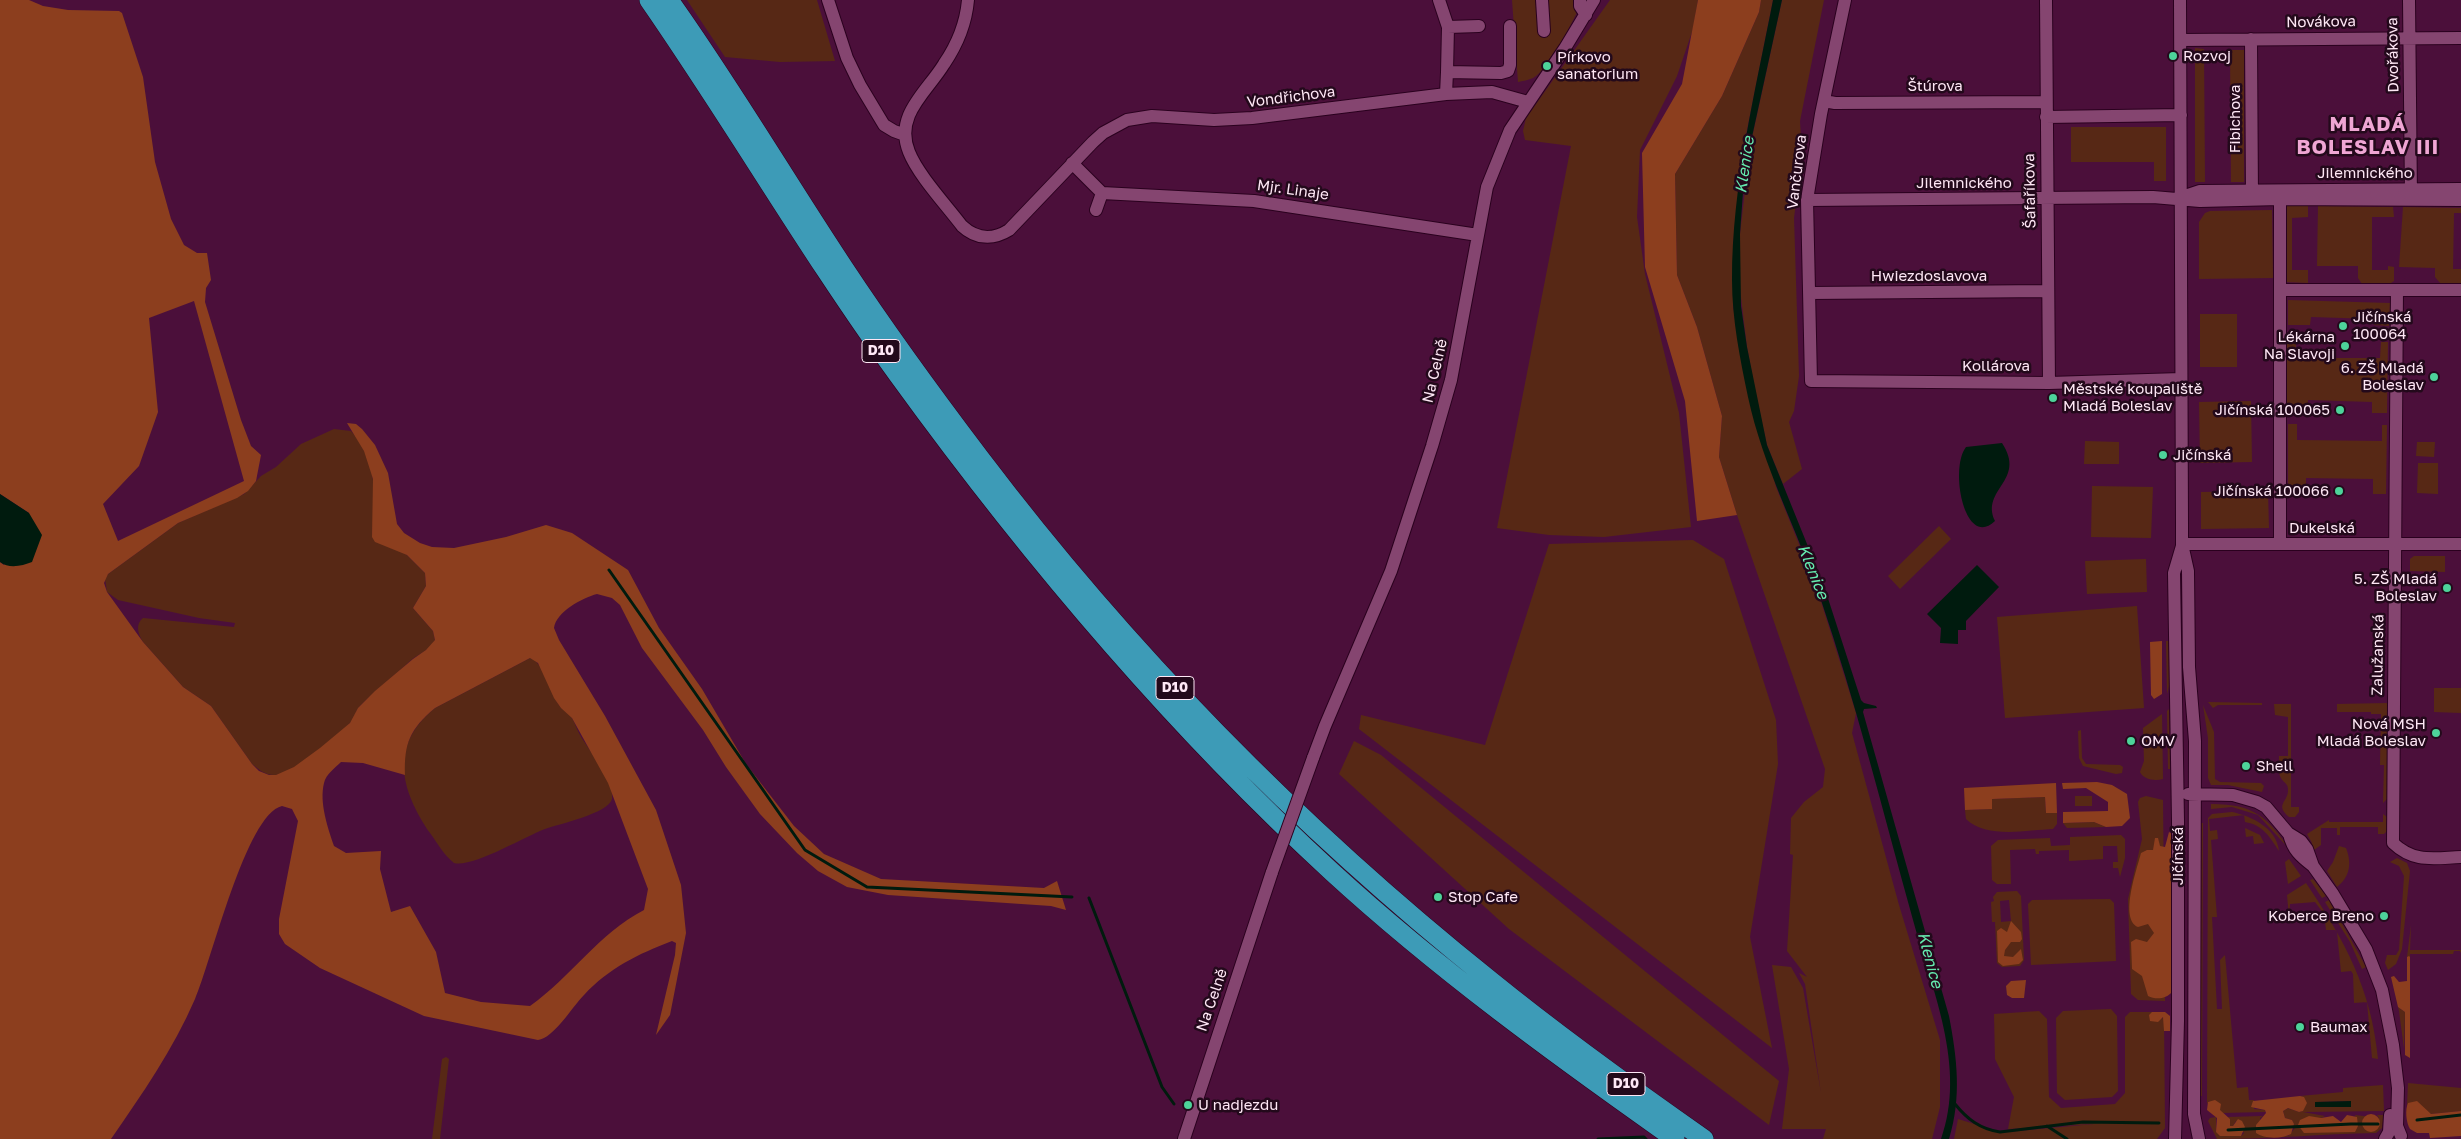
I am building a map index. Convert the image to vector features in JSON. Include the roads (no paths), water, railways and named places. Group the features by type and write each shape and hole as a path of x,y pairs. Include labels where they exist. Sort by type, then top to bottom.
{"highway":[{"name":"D10","path":"649,0 830,277 896,373 970,472 1144,680 1241,784 1332,871 1400,931 1542,1044 1675,1139"},
{"name":"D10","path":"670,0 770,150 843,267 909,362 1047,542 1156,668 1298,812 1404,908 1549,1028 1704,1139"}],"street":[{"path":"828,0 846,58 860,85 884,125 894,132 905,135 910,111 944,65 957,40 968,0"},
{"path":"1439,0 1448,27 1446,94"},
{"path":"1542,0 1544,30"},
{"path":"1580,0 1580,6 1586,15"},
{"name":"Na Celně","path":"1184,1139 1272,872 1325,726 1390,571 1432,446 1451,380 1487,187 1494,167 1510,130 1594,0"},
{"name":"Vančurova","path":"1811,381 1807,200 1824,101 1845,0"},
{"name":"Šafaříkova","path":"2046,0 2046,199 2049,382"},
{"name":"Jičínská","path":"2180,0 2182,544 2188,571 2189,667 2195,741 2194,1106 2199,1139"},
{"name":"Dvořákova","path":"2409,0 2411,194"},
{"path":"1448,27 1479,26"},
{"path":"1448,72 1501,73 1508,71 1510,64 1510,26"},
{"name":"Novákova","path":"2181,40 2461,38"},
{"name":"Fibichova","path":"2251,39 2252,195"},
{"name":"Vondřichova","path":"905,135 908,150 914,163 962,226 972,234 983,237 997,236 1008,230 1103,133 1127,120 1140,117 1252,118 1446,94 1492,92 1528,102"},
{"name":"Štúrova","path":"1824,101 1835,103 2046,102"},
{"path":"2046,117 2181,115"},
{"path":"1072,163 1102,193 1096,210"},
{"name":"Jilemnického","path":"1807,200 2181,198 2200,191 2280,199 2411,194 2461,189"},
{"name":"Mjr. Linaje","path":"1102,193 1254,201 1478,234"},
{"name":"Jilemnického","path":"2252,195 2411,194 2461,200"},
{"path":"2280,199 2280,544"},
{"path":"2281,290 2461,290"},
{"path":"2394,544 2397,290"},
{"name":"Hwiezdoslavova","path":"1810,293 2048,291"},
{"name":"Kollárova","path":"1811,381 2049,382 2181,379"},
{"name":"Jičínská","path":"2175,1139 2178,1021 2178,793 2174,573 2182,544"},
{"name":"Dukelská","path":"2182,544 2461,544"},
{"name":"Zalužanská","path":"2394,544 2395,686 2392,843 2404,853 2416,858 2461,857"},
{"path":"2178,793 2233,795 2257,802 2266,807 2278,818 2289,834 2292,847 2298,855 2313,866 2350,922 2373,966 2388,1013 2398,1098 2397,1126 2405,1138"},
{"path":"2385,1138 2390,1125 2389,1088 2394,1070"},
{"path":"2385,1138 2393,1134 2405,1138"}],"water":[{"name":"Klenice","path":"1773,0 1782,0 1750,146 1743,192 1740,234 1741,306 1747,347 1767,445 1824,586 1861,700 1877,708 1864,709 1863,712 1952,1032 1956,1062 1957,1093 1956,1108 1949,1139 1941,1139 1948,1112 1950,1084 1949,1057 1937,1001 1833,637 1811,572 1771,473 1754,423 1737,339 1732,280 1736,209 1752,104"},
{"path":"2002,443 2008,456 2009,467 2007,476 1993,501 1992,510 1995,521 1984,527 1975,525 1968,516 1963,503 1959,472 1961,458 1966,447"},
{"path":"0,494 29,513 42,535 32,562 20,566 7,566 0,562"},
{"path":"1977,565 1999,587 1966,621 1966,630 1958,630 1958,644 1940,643 1941,628 1927,614"},
{"path":"2351,1101 2351,1107 2315,1107 2315,1102"}],"waterway":[{"path":"609,570 805,850 867,887 1072,897"},
{"path":"1089,898 1162,1087 1174,1104"},
{"path":"1955,1104 1974,1123 2000,1132 2083,1122 2159,1123"},
{"path":"2417,1120 2461,1115"},
{"path":"2228,1130 2378,1124"},
{"path":"2047,1126 2067,1139"},
{"path":"1598,1139 1644,1137 1646,1139"}],"place":[{"name":"Rozvoj","path":"2173,56"},
{"name":"Pírkovo sanatorium","path":"1547,66"},
{"name":"Jičínská 100064","path":"2343,326"},
{"name":"Lékárna Na Slavoji","path":"2345,346"},
{"name":"6. ZŠ Mladá Boleslav","path":"2434,377"},
{"name":"Městské koupaliště Mladá Boleslav","path":"2053,398"},
{"name":"Jičínská 100065","path":"2340,410"},
{"name":"Jičínská","path":"2163,455"},
{"name":"Jičínská 100066","path":"2339,491"},
{"name":"5. ZŠ Mladá Boleslav","path":"2447,588"},
{"name":"Nová MSH Mladá Boleslav","path":"2436,733"},
{"name":"OMV","path":"2131,741"},
{"name":"Shell","path":"2246,766"},
{"name":"Stop Cafe","path":"1438,897"},
{"name":"Koberce Breno","path":"2384,916"},
{"name":"Baumax","path":"2300,1027"},
{"name":"U nadjezdu","path":"1188,1105"}],"district":[{"name":"MLADÁ BOLESLAV III","path":"2368,136"}]}
